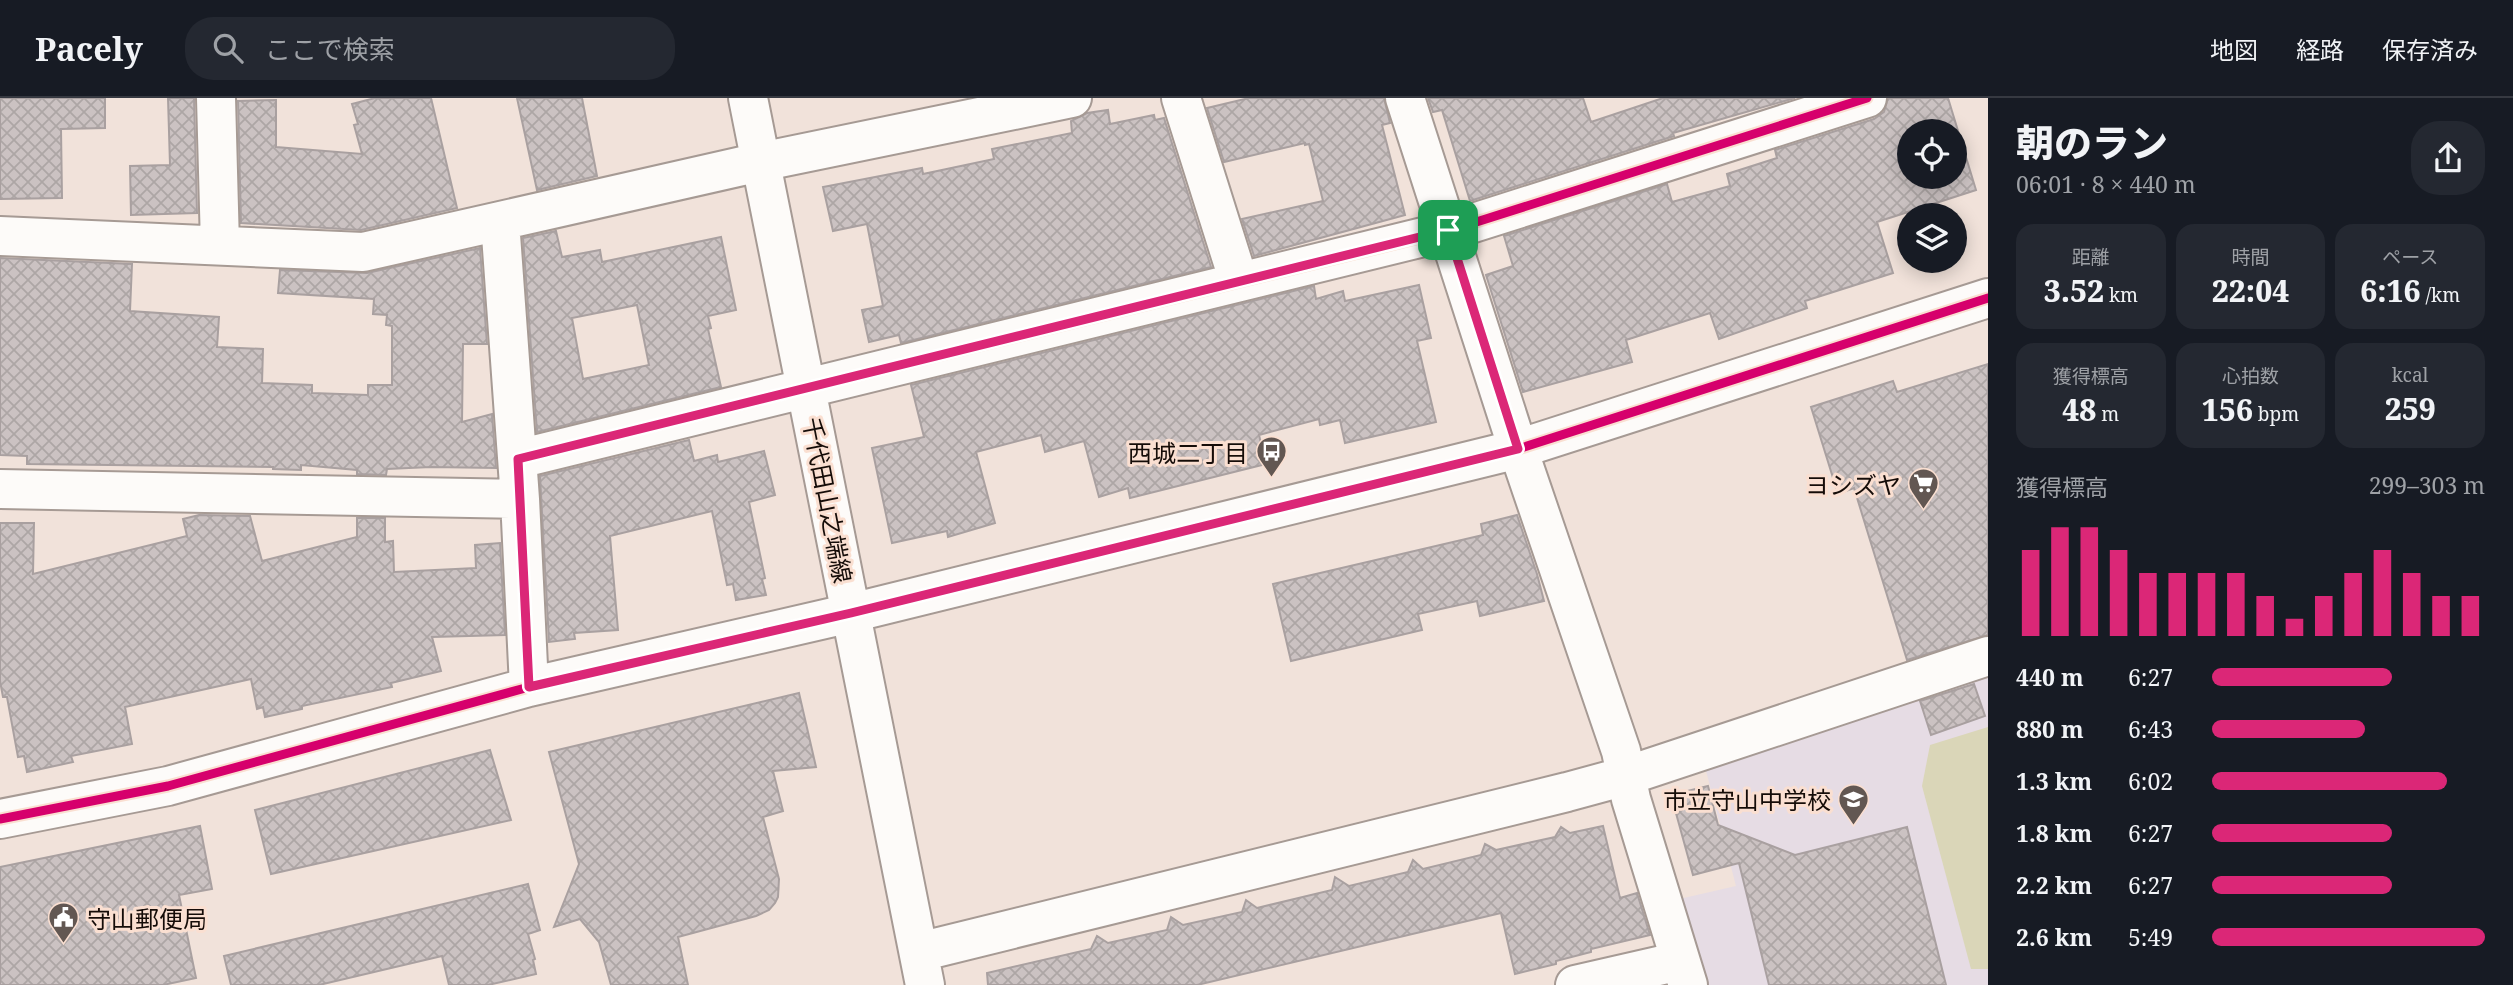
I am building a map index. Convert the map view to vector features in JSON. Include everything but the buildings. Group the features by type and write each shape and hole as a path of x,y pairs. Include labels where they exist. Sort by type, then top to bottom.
{"street":[{"path":"216,98 220,245"},
{"name":"千代田山之端線","path":"748,98 922,969"},
{"path":"0,236 363,252 760,162 1072,98"},
{"path":"1181,98 1239,282"},
{"path":"1405,98 1518,449 1621,751 1630,799 1684,973 1575,985"},
{"path":"518,459 1448,230 1867,98"},
{"path":"500,221 518,459 529,687"},
{"path":"0,819 167,786 529,687 851,613 1518,449 1988,298"},
{"path":"0,489 520,499"},
{"path":"922,969 1626,776 1988,656"}],"shaded area":[{"name":"市立守山中学校","path":"1988,676 1988,985 1702,985 1675,900 1736,886 1705,767"},
{"path":"1988,727 1988,969 1971,969 1922,786 1930,745"}],"cycle path":[{"path":"518,459 1448,231 1867,98"},
{"path":"0,819 168,786 529,687 851,613 1518,449 1988,298"}],"place":[{"name":"西城二丁目","path":"1271,479"},
{"name":"ヨシズヤ","path":"1924,511"},
{"name":"市立守山中学校","path":"1854,826"},
{"name":"守山郵便局","path":"64,945"}],"route":[{"path":"1448,230 1518,449 851,613 529,687 518,459 1448,230"}]}
